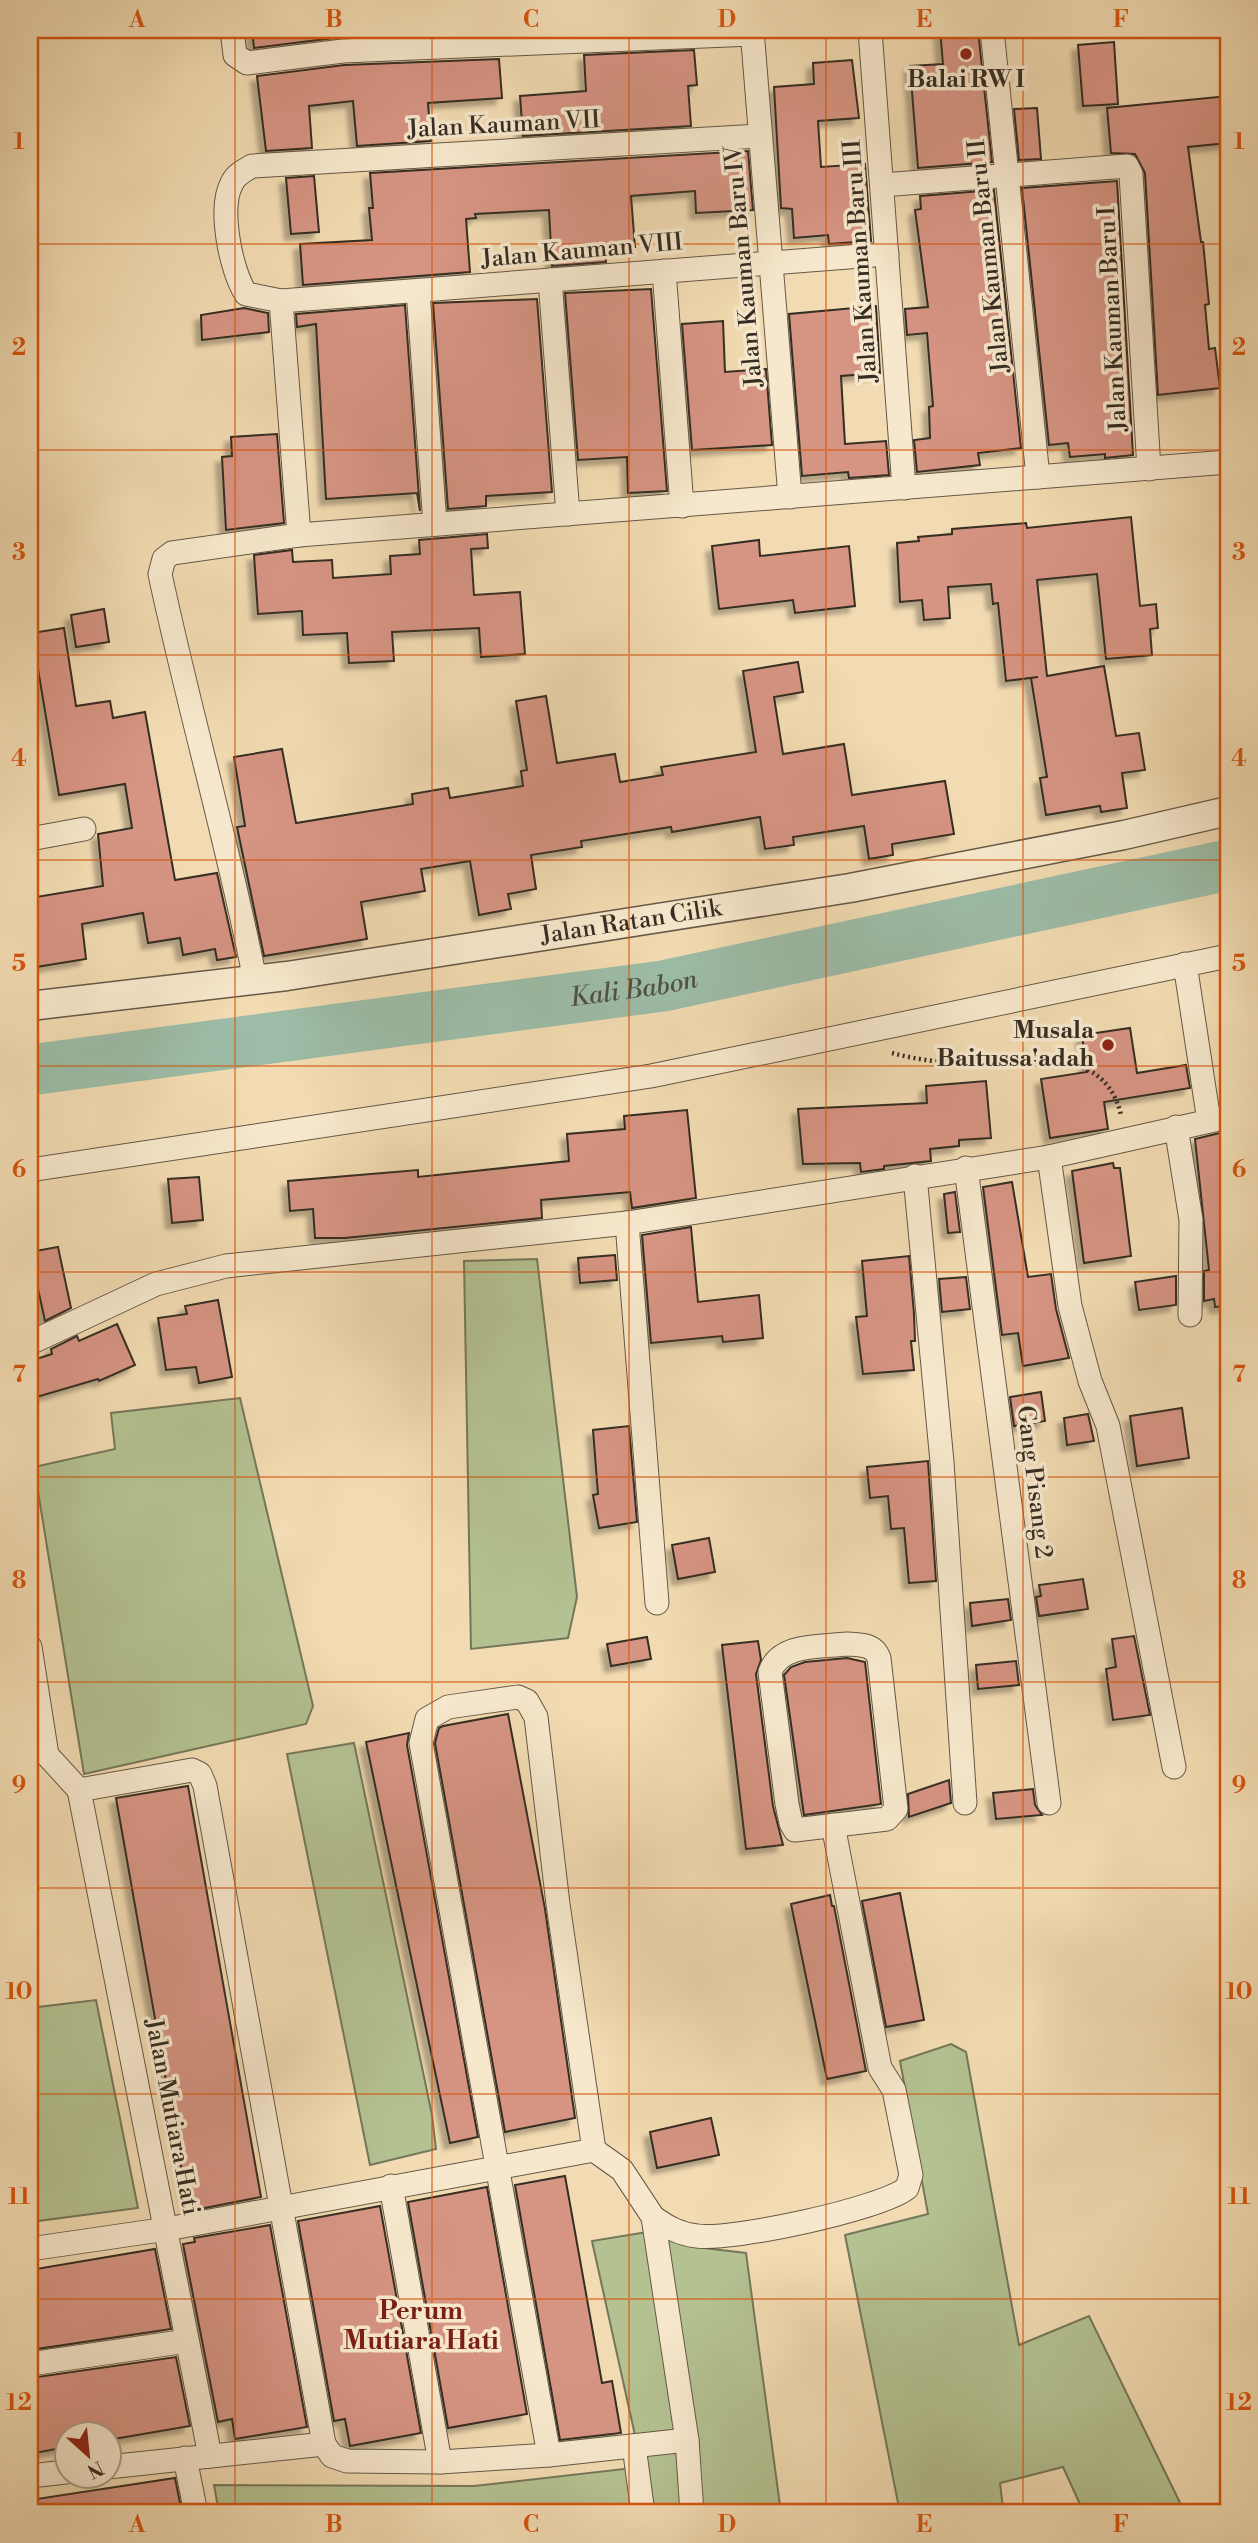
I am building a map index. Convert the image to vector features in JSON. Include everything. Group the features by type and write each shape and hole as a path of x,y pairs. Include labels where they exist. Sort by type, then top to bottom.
{"street":[{"path":"232,30 233,51 238,59 247,63 343,51 752,32"},
{"name":"Jalan Kauman Baru III","path":"870,30 904,488"},
{"name":"Jalan Kauman Baru II","path":"992,30 1038,477"},
{"name":"Jalan Kauman Baru IV","path":"752,32 759,136 773,263 790,497"},
{"name":"Jalan Kauman VII","path":"252,166 759,136"},
{"name":"Jalan Kauman VIII","path":"252,166 239,173 230,185 229,252 246,293 281,301 887,254"},
{"name":"Jalan Kauman Baru I","path":"1007,175 1127,166 1131,174 1149,469"},
{"path":"882,185 1007,175"},
{"path":"664,271 682,506"},
{"path":"550,280 568,514"},
{"path":"418,291 435,524"},
{"path":"281,301 299,535"},
{"path":"255,980 235,880 182,678 160,574 164,559 172,554 299,535 1228,462"},
{"name":"Jalan Ratan Cilik","path":"30,1006 255,980 850,888 1124,835 1228,811"},
{"path":"30,839 84,829"},
{"path":"30,1170 651,1076 1228,956"},
{"path":"30,1343 156,1284 226,1266 627,1223 1049,1157 1219,1119 1185,964"},
{"path":"1176,1127 1191,1220 1190,1315"},
{"path":"1049,1157 1070,1306 1090,1381 1108,1426 1174,1767"},
{"name":"Gang Pisang 2","path":"966,1168 1049,1803"},
{"path":"915,1176 942,1462 965,1803"},
{"path":"627,1223 657,1603"},
{"path":"865,1645 877,1652 879,1658 896,1809 887,1819 834,1825 795,1830 791,1824 769,1672 773,1662 785,1653 865,1645"},
{"path":"30,1647 47,1755 79,1790 192,1770 200,1774 205,1786 324,2444 340,2461 440,2462 549,2455 687,2440"},
{"path":"549,2455 421,1743 426,1719 448,1707 518,1697 527,1701 536,1717 558,1904 594,2150"},
{"name":"Jalan Mutiara Hati","path":"79,1790 210,2455"},
{"path":"30,2249 167,2229 279,2206 594,2150 622,2169 653,2217 674,2231 720,2237 786,2225 884,2200 907,2188 911,2175 894,2090 880,2068 834,1825"},
{"path":"391,2186 440,2462"},
{"path":"653,2217 687,2440 692,2513"},
{"path":"30,2364 187,2341"},
{"path":"122,2465 324,2444"},
{"path":"634,2446 643,2513"},
{"path":"185,2458 196,2513"},
{"path":"30,2476 52,2474"}],"path":[{"path":"841,1037 904,1056 951,1063 1049,1059 1072,1063 1090,1070 1111,1089 1117,1099 1124,1140"}],"green space":[{"path":"537,1259 577,1597 568,1638 471,1649 464,1261"},
{"path":"240,1398 313,1706 306,1724 84,1774 34,1467 115,1449 111,1413"},
{"path":"354,1743 432,2115 436,2149 370,2165 287,1754"},
{"path":"96,2000 138,2208 30,2222 30,2008"},
{"path":"951,2044 966,2052 1019,2345 1089,2316 1185,2513 1084,2513 1063,2467 1000,2483 1003,2508 968,2513 900,2513 845,2235 928,2214 900,2061"},
{"path":"647,2232 695,2247 746,2253 781,2513 219,2513 214,2485 474,2486 642,2467 592,2241"}],"building":[{"path":"252,30 497,31 342,37 254,48"},
{"path":"940,30 978,30 992,162 918,168 910,66 943,64"},
{"path":"1114,42 1118,104 1083,106 1078,45"},
{"path":"694,50 697,85 688,86 691,126 523,136 520,96 586,91 584,55"},
{"path":"499,59 502,98 428,103 431,141 357,146 353,101 309,106 312,148 266,151 257,76 344,65"},
{"path":"852,60 859,118 818,121 821,167 865,164 871,241 829,244 828,235 794,238 792,209 781,208 774,87 814,84 813,63"},
{"path":"1228,96 1228,143 1188,147 1203,242 1209,304 1205,305 1209,349 1215,348 1220,388 1158,395 1145,173 1135,154 1111,153 1107,108"},
{"path":"1037,108 1041,159 1019,160 1014,109"},
{"path":"748,151 753,210 696,213 695,191 631,196 635,247 605,249 606,262 552,266 549,210 475,214 476,218 466,219 470,272 303,285 300,244 372,240 370,173"},
{"path":"314,176 319,232 291,234 286,178"},
{"path":"1117,181 1133,455 1105,458 1105,454 1070,457 1068,443 1049,445 1022,188"},
{"path":"994,190 1021,448 978,453 980,465 917,472 914,440 930,438 929,407 933,406 927,333 907,335 905,309 928,307 915,210 921,209 920,196"},
{"path":"651,289 667,491 628,493 627,457 578,460 565,293"},
{"path":"537,299 552,492 486,496 486,506 448,509 433,303"},
{"path":"405,305 420,511 417,493 326,499 316,324 297,327 296,314"},
{"path":"876,306 880,373 841,376 845,444 886,441 889,475 849,478 848,472 802,476 789,314"},
{"path":"244,308 268,313 269,332 202,340 201,315"},
{"path":"723,321 725,372 766,369 772,445 692,450 682,324"},
{"path":"277,434 284,523 226,530 222,457 232,456 231,437"},
{"path":"1131,517 1140,606 1156,604 1158,628 1150,629 1152,655 1106,659 1097,574 1037,580 1047,676 1104,666 1116,736 1139,733 1145,770 1122,773 1127,808 1101,812 1100,806 1046,815 1040,778 1047,777 1031,678 1038,677 1006,681 998,603 993,604 991,584 948,587 950,618 924,620 922,600 900,602 897,543 919,541 918,537 952,534 952,529 1026,523 1027,528"},
{"path":"487,534 488,548 471,549 474,595 520,592 525,654 481,657 479,628 392,632 394,661 349,663 347,633 303,635 302,611 258,614 254,555 292,550 293,562 332,560 333,578 391,574 390,556 420,554 419,540"},
{"path":"759,540 760,556 849,546 855,606 795,613 793,600 719,609 712,546"},
{"path":"104,609 109,642 76,647 71,615"},
{"path":"64,628 76,706 110,701 113,718 145,712 175,880 217,873 236,957 217,960 215,949 183,955 180,938 148,943 143,913 82,924 86,959 30,968 30,898 103,886 98,834 132,828 125,784 59,795 32,633"},
{"path":"798,662 803,692 774,697 783,754 844,744 852,795 945,781 954,834 892,844 893,855 869,859 864,826 793,837 794,845 765,849 760,817 672,832 671,827 581,841 582,847 531,855 536,889 508,894 511,909 479,915 470,861 421,869 425,891 361,902 367,939 264,956 237,827 245,826 234,757 282,749 296,823 413,804 412,794 448,788 450,798 523,786 521,771 527,770 516,701 546,696 557,763 615,754 620,782 663,775 661,767 756,752 743,671"},
{"path":"1130,1028 1137,1073 1186,1065 1190,1088 1104,1102 1108,1129 1050,1138 1041,1079 1087,1072 1082,1035"},
{"path":"986,1081 991,1138 959,1140 959,1146 930,1149 931,1161 884,1166 884,1169 861,1172 860,1163 803,1164 798,1109 927,1103 926,1086"},
{"path":"687,1110 696,1198 632,1208 630,1192 541,1200 542,1218 345,1238 315,1238 313,1209 290,1211 288,1181 418,1170 418,1177 569,1161 567,1134 625,1129 624,1116"},
{"path":"1228,1131 1228,1306 1215,1307 1214,1299 1204,1301 1204,1271 1209,1270 1195,1139"},
{"path":"1113,1163 1114,1168 1120,1168 1131,1256 1084,1263 1072,1171"},
{"path":"199,1177 203,1220 172,1223 168,1179"},
{"path":"1012,1182 1028,1277 1051,1274 1056,1309 1069,1358 1023,1366 1018,1333 1002,1335 983,1187"},
{"path":"955,1192 960,1232 948,1233 944,1194"},
{"path":"691,1227 698,1302 759,1295 763,1338 723,1342 722,1336 651,1343 642,1235"},
{"path":"58,1247 71,1308 45,1321 30,1252"},
{"path":"615,1255 617,1280 580,1283 578,1258"},
{"path":"909,1256 914,1314 915,1341 911,1341 914,1370 863,1374 856,1317 867,1316 862,1261"},
{"path":"1176,1276 1176,1305 1139,1310 1135,1282"},
{"path":"966,1277 970,1309 942,1312 939,1279"},
{"path":"218,1300 232,1377 199,1383 196,1367 166,1370 158,1318 187,1314 185,1306"},
{"path":"117,1324 135,1365 99,1381 98,1379 30,1399 30,1361 52,1354 51,1349 77,1336 79,1341"},
{"path":"1041,1392 1045,1421 1014,1426 1010,1397"},
{"path":"1182,1408 1189,1458 1137,1466 1130,1416"},
{"path":"1088,1414 1094,1441 1067,1445 1064,1418"},
{"path":"629,1426 637,1522 599,1528 593,1495 598,1494 593,1430"},
{"path":"928,1461 936,1581 909,1583 904,1528 891,1529 888,1496 870,1498 867,1467"},
{"path":"709,1538 715,1572 678,1579 672,1545"},
{"path":"1083,1579 1088,1609 1039,1616 1036,1597 1041,1596 1039,1585"},
{"path":"1008,1599 1011,1620 972,1626 970,1603"},
{"path":"1134,1636 1150,1715 1113,1720 1106,1669 1116,1667 1112,1639"},
{"path":"647,1637 651,1659 611,1666 607,1644"},
{"path":"758,1641 761,1660 756,1674 773,1806 783,1845 746,1849 722,1645"},
{"path":"847,1658 865,1662 881,1804 804,1815 784,1675 791,1667 805,1662"},
{"path":"1016,1661 1019,1685 978,1689 976,1665"},
{"path":"508,1714 545,1909 575,2118 505,2132 435,1743 439,1728 443,1726"},
{"path":"409,1733 407,1745 478,2137 450,2143 366,1742"},
{"path":"949,1780 951,1803 909,1817 908,1794"},
{"path":"188,1786 261,2197 189,2211 116,1798"},
{"path":"1033,1789 1035,1805 1042,1815 996,1819 993,1793"},
{"path":"900,1893 924,2020 886,2027 862,1901"},
{"path":"830,1895 866,2071 827,2079 791,1904"},
{"path":"711,2118 719,2155 657,2168 650,2132"},
{"path":"565,2176 602,2383 612,2381 621,2433 560,2440 515,2185"},
{"path":"487,2187 527,2414 448,2428 408,2202"},
{"path":"380,2206 421,2433 350,2446 345,2419 334,2421 298,2221"},
{"path":"270,2225 307,2427 235,2439 232,2419 218,2422 183,2244 195,2242 194,2238"},
{"path":"155,2249 171,2329 30,2350 30,2270"},
{"path":"176,2357 190,2426 122,2438 122,2420 52,2420 52,2450 30,2454 30,2378"},
{"path":"175,2478 182,2513 30,2513 30,2500 96,2490 122,2490 122,2486"}],"waterway":[{"name":"Kali Babon","path":"30,1070 663,986 1228,865"}],"place":[{"name":"Balai RW I","path":"966,54"},
{"name":"Musala Baitussa'adah","path":"1108,1045"}],"district":[{"name":"Perum Mutiara Hati","path":"421,2326"}]}
